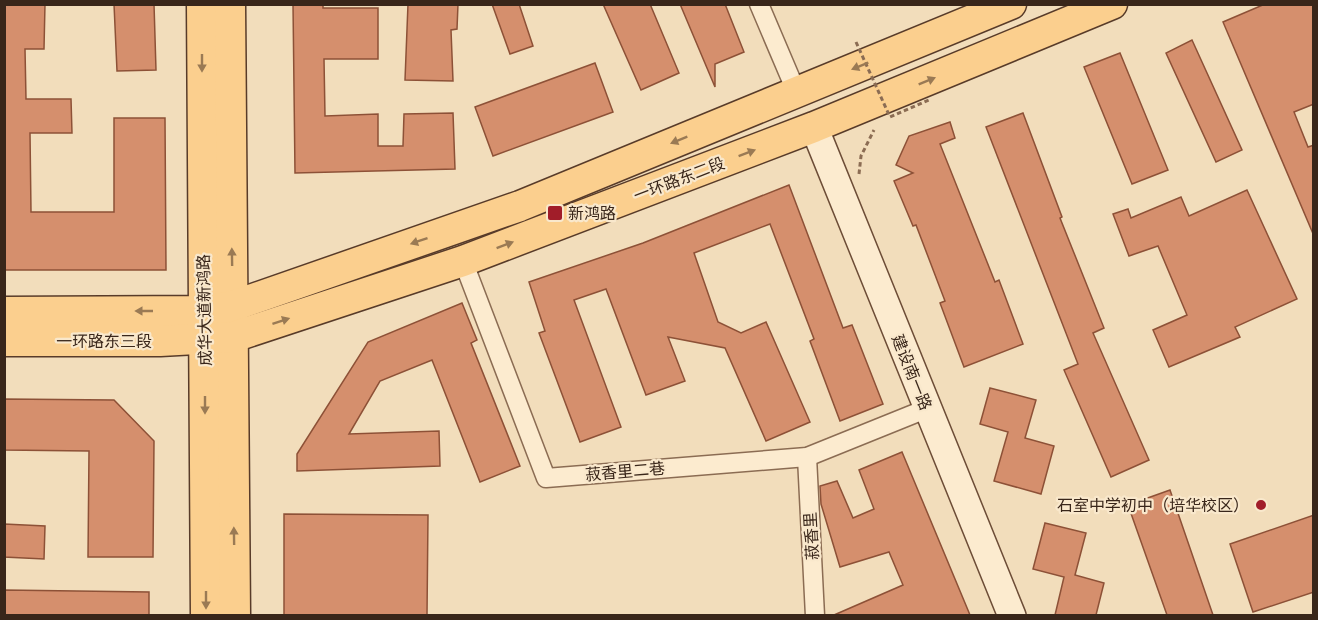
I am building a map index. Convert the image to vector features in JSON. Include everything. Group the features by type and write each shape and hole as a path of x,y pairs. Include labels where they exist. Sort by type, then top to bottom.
{"main road":[{"name":"成华大道新鸿路","path":"202,4 213,329 235,615"},
{"name":"成华大道新鸿路","path":"206,615 213,329 233,306 230,4"},
{"path":"233,306 520,206 1011,4"},
{"name":"一环路东二段","path":"213,329 463,261 814,127 1112,4"},
{"name":"一环路东三段","path":"4,312 213,329"},
{"name":"一环路东三段","path":"4,341 213,329"}],"street":[{"path":"759,4 796,91"},
{"name":"建设南一路","path":"814,127 926,409 1012,615"},
{"name":"菽香里二巷","path":"463,261 546,478 807,457 926,409"},
{"name":"菽香里","path":"807,457 815,615"}],"path":[{"path":"856,42 890,117"},
{"path":"858,179 861,156 873,130 890,117 931,99"}],"building":[{"path":"4,4 45,4 44,49 25,49 26,99 71,99 72,133 30,133 31,212 114,212 114,118 165,118 166,270 4,270"},
{"path":"114,4 154,4 156,70 117,71"},
{"path":"293,4 323,4 323,8 378,8 378,59 324,59 325,116 378,114 378,146 403,146 404,114 453,113 455,169 295,173"},
{"path":"408,4 458,4 457,29 451,30 453,81 405,80"},
{"path":"492,4 519,4 533,46 510,54"},
{"path":"603,4 650,4 679,73 641,90"},
{"path":"680,4 725,4 744,52 715,64 715,87"},
{"path":"1265,4 1314,4 1314,104 1294,112 1308,147 1314,145 1314,236 1223,22"},
{"path":"1192,40 1242,150 1216,162 1166,53"},
{"path":"1120,53 1168,170 1132,184 1084,67"},
{"path":"595,63 613,112 493,156 475,107"},
{"path":"1023,113 1062,217 1060,218 1104,328 1093,333 1149,460 1111,477 1064,370 1078,364 986,127"},
{"path":"950,122 955,138 940,144 995,282 999,280 1023,344 964,367 940,303 945,301 916,225 913,226 894,181 913,173 896,165 909,136"},
{"path":"789,185 843,328 852,325 883,404 840,421 810,341 814,339 770,224 694,253 718,322 741,333 766,322 810,422 766,441 725,348 668,337 685,381 646,395 606,289 574,300 621,427 580,442 539,333 545,331 529,282 643,243"},
{"path":"1247,190 1297,299 1235,327 1240,337 1169,367 1153,330 1187,315 1158,246 1129,256 1113,214 1128,209 1131,218 1181,197 1189,216"},
{"path":"462,303 477,340 471,343 520,466 480,482 432,360 380,381 349,434 439,431 440,466 297,471 297,454 368,342"},
{"path":"990,388 1036,400 1025,438 1054,446 1041,494 994,481 1008,432 980,424"},
{"path":"4,399 114,400 154,441 153,557 88,557 89,451 4,450"},
{"path":"902,452 970,615 834,615 903,585 889,552 840,567 821,504 820,486 837,481 853,518 874,509 859,470"},
{"path":"1170,490 1213,615 1167,615 1128,505"},
{"path":"284,514 428,515 427,615 284,615"},
{"path":"1314,515 1314,592 1253,612 1230,544"},
{"path":"1045,523 1086,533 1075,575 1104,583 1096,615 1055,615 1064,577 1033,569"},
{"path":"4,524 45,526 44,559 4,557"},
{"path":"4,590 149,592 149,615 4,615"}],"place":[{"name":"新鸿路","path":"555,213"},
{"name":"石室中学初中（培华校区）","path":"1261,505"}]}
